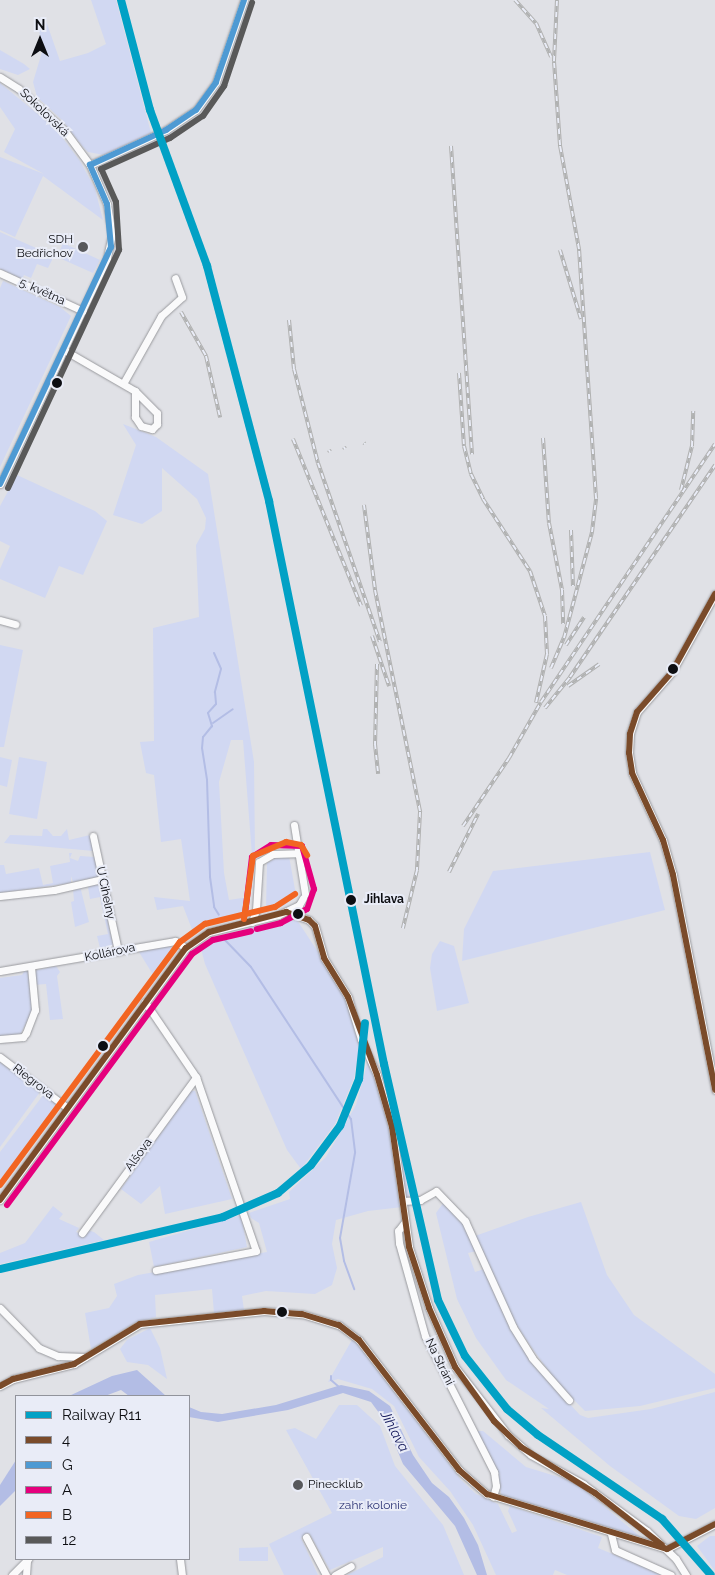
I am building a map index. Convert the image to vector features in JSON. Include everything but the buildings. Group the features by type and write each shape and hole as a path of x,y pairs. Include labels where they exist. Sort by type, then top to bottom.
{"street":[{"path":"90,165 138,145 185,120 216,82 244,0"},
{"name":"Sokolovská","path":"0,77 19,89 65,131 90,165 107,204 112,242 83,310 0,484"},
{"name":"5. května","path":"0,275 83,310"},
{"path":"124,382 162,316 182,298 175,278"},
{"path":"64,350 124,382 135,391 156,410 158,418 154,428 146,429 137,421 135,391"},
{"path":"715,594 672,672 637,712 630,734 629,753 632,773 663,840 673,875 715,1090"},
{"path":"0,620 15,624"},
{"path":"0,1200 66,1107 186,948 209,932 286,912 299,905 304,896 294,825"},
{"name":"U Cihelny","path":"93,836 118,951"},
{"path":"252,922 256,910 259,862 273,854 297,853"},
{"path":"0,896 54,890 102,880"},
{"path":"286,912 312,922 324,958 348,997 387,1109 413,1260 439,1334 455,1367 494,1421 531,1455 595,1492 667,1550 686,1575"},
{"name":"Kollárova","path":"0,971 176,940 186,948"},
{"path":"0,1039 22,1037 35,1010 31,967"},
{"path":"145,1002 196,1077 256,1251 156,1270"},
{"name":"Riegrova","path":"0,1057 66,1107"},
{"name":"Alšova","path":"82,1233 196,1077"},
{"path":"403,1201 420,1200 436,1191 466,1221 518,1335 532,1358 569,1400"},
{"name":"Na Stráni","path":"405,1222 398,1231 399,1243 425,1336 494,1472 496,1482 493,1497"},
{"path":"0,1308 47,1352 88,1358"},
{"path":"0,1386 13,1378 74,1364 88,1358 127,1330 153,1322 264,1311 321,1319 343,1327 359,1340 459,1470 472,1484 493,1497 667,1550 715,1524"},
{"path":"611,1534 615,1550 671,1575"},
{"path":"306,1537 326,1575"},
{"path":"12,1575 26,1560"},
{"path":"26,1575 27,1560"},
{"path":"180,1560 182,1575"},
{"path":"335,1575 351,1566"}],"green space":[{"path":"91,0 116,0 151,133 104,155 88,152 83,147 62,120 37,97 33,82 42,52 38,20 45,18 60,61 88,53 106,44"},
{"path":"0,50 30,69 18,75 0,69"},
{"path":"0,83 56,129 80,161 95,189 103,220 43,176 15,237 0,230 0,157 44,174 4,152 15,129 0,107"},
{"path":"0,232 54,256 48,268 37,264 31,278 24,275 22,279 0,269"},
{"path":"63,243 100,260 93,273 57,257"},
{"path":"3,281 60,307 71,316 0,467 0,288"},
{"path":"123,424 156,437 208,474 254,762 255,855 252,855 243,740 231,740 219,782 224,873 229,900 249,897 247,917 219,921 193,932 183,906 157,910 154,897 190,901 181,839 161,842 154,775 146,773 140,742 154,741 153,628 199,617 196,545 205,529 206,518 197,499 162,468 162,511 142,524 113,515 136,445"},
{"path":"17,475 95,511 107,521 83,575 59,566 45,598 0,579 0,569 10,546 0,541 0,506"},
{"path":"0,645 23,650 4,747 0,747"},
{"path":"0,757 12,760 7,787 0,785"},
{"path":"19,757 47,762 37,819 9,814"},
{"path":"43,829 47,829 53,836 61,836 67,829 69,840 90,835 94,851 4,843 10,835 42,836"},
{"path":"650,852 665,910 462,961 464,929 493,871"},
{"path":"69,853 72,853 70,858 78,861 80,856 95,857 98,877 73,882 71,876 71,883 0,893 0,865 4,865 6,874 39,868 43,885 53,883 50,866 70,862"},
{"path":"289,856 296,895 284,906 266,908 267,863 278,857"},
{"path":"95,883 101,888 113,945 100,948 97,936 108,934 100,897 90,899 88,887"},
{"path":"80,886 89,922 75,927 71,902 74,901 73,889"},
{"path":"297,920 341,987 356,1025 359,1048 354,1078 335,1124 301,1169 287,1150 205,964 200,945 257,925"},
{"path":"440,941 454,946 469,1003 437,1011 430,968 432,954"},
{"path":"170,945 174,951 155,978 139,952"},
{"path":"56,966 60,972 57,976 63,1019 50,1020 46,984 34,985 33,971"},
{"path":"25,970 28,971 32,1012 20,1035 0,1036 0,978 22,975"},
{"path":"369,1057 379,1076 397,1133 411,1206 368,1211 336,1220 332,1244 337,1268 332,1285 315,1294 266,1291 242,1296 244,1310 214,1313 212,1289 155,1295 156,1317 134,1323 91,1349 85,1313 109,1308 117,1296 114,1284 138,1275 267,1252 259,1223 251,1218 249,1213 290,1199 289,1192 326,1157 356,1105"},
{"path":"0,1062 40,1092 0,1147"},
{"path":"191,1091 195,1091 232,1199 165,1214 160,1186 141,1204 121,1189"},
{"path":"44,1094 57,1104 58,1108 0,1186 0,1152"},
{"path":"444,1202 462,1223 477,1251 468,1253 475,1272 484,1269 533,1365 580,1415 588,1418 651,1409 715,1392 715,1508 696,1519 679,1516 610,1466 541,1408 549,1409 506,1380 476,1338 457,1299 436,1213"},
{"path":"581,1202 607,1275 634,1315 715,1374 715,1388 640,1406 585,1411 558,1384 527,1341 507,1310 475,1236 528,1217"},
{"path":"53,1206 63,1214 59,1219 79,1228 76,1232 83,1235 87,1230 94,1232 104,1240 0,1264 0,1253 25,1243"},
{"path":"241,1215 247,1247 154,1267 149,1242"},
{"path":"150,1328 160,1348 167,1379 148,1365 127,1362 120,1349 127,1340"},
{"path":"353,1338 461,1480 476,1494 498,1504 512,1533 517,1531 508,1511 510,1506 602,1537 598,1548 664,1575 567,1575 555,1570 553,1575 496,1575 473,1525 450,1491 419,1457 394,1406 372,1389 338,1379 328,1382"},
{"name":"zahr. kolonie","path":"339,1405 357,1405 380,1426 395,1466 443,1525 464,1575 347,1575 383,1557 383,1547 330,1570 309,1533 301,1538 318,1575 284,1575 269,1544 332,1513 286,1430 295,1428 316,1439"},
{"path":"477,1431 483,1431 526,1467 575,1482 643,1539 502,1496 494,1468"},
{"path":"710,1536 715,1536 715,1571 697,1546"},
{"path":"268,1547 268,1561 239,1561 239,1548"}],"water":[{"path":"137,1370 165,1395 128,1395 121,1390 108,1395 71,1395 112,1376"},
{"path":"341,1385 369,1391 390,1406 413,1455 432,1483 449,1497 464,1518 478,1545 487,1575 477,1575 455,1526 403,1464 385,1421 371,1402 343,1393 288,1410 218,1422 190,1417 190,1407 201,1412 222,1414 276,1405"},
{"path":"15,1462 15,1491 0,1506 0,1485"}],"waterway":[{"path":"214,653 221,669 215,692 216,704 208,713 212,726 203,737 202,748 207,780 210,877 214,907 219,915"},
{"path":"213,723 233,709"},
{"path":"223,938 251,967 351,1119 355,1153 340,1238 344,1261 354,1289"},
{"path":"331,1376 331,1380 339,1387"}],"railway":[{"path":"515,0 536,23 551,57"},
{"path":"551,668 564,638 592,532 596,498 579,249 560,145 554,61 557,0"},
{"path":"451,146 472,454"},
{"path":"560,250 581,319"},
{"path":"181,312 206,356 220,417"},
{"path":"289,320 294,369 318,463 380,642"},
{"path":"459,373 464,446 471,474 483,499 530,571 545,616 547,654 536,703"},
{"path":"681,490 692,446 693,411"},
{"path":"543,438 549,523 562,590 563,624"},
{"path":"293,439 361,606"},
{"path":"463,826 509,758 541,702 715,444"},
{"path":"545,708 570,677 715,465"},
{"path":"364,505 375,590 420,812 417,870 403,928"},
{"path":"571,530 573,586"},
{"path":"566,645 584,617"},
{"path":"372,636 389,686"},
{"path":"377,664 375,744 378,774"},
{"path":"568,686 599,664"},
{"path":"449,872 478,814"}],"rail line":[{"name":"R11","path":"121,0 150,110 207,266 269,501 384,1064 438,1300 465,1356 507,1409 538,1435 662,1519 711,1575"},
{"name":"R11","path":"0,1269 223,1217 278,1193 311,1165 340,1126 359,1079 365,1023"}],"transit line":[{"name":"G","path":"90,165 166,130 196,110 216,82 244,0"},
{"name":"12","path":"8,488 119,250 116,202 101,169 170,138 203,116 224,86 252,3"},
{"name":"G","path":"0,484 111,247 107,204 90,165"},
{"name":"4","path":"715,594 672,672 637,712 630,734 629,753 632,773 663,840 673,875 715,1090"},
{"name":"B","path":"244,919 253,856 286,842 301,845 307,855"},
{"name":"A","path":"245,914 252,857 271,845 302,846 314,889 307,909 281,923 257,929"},
{"name":"B","path":"0,1185 180,942 205,924 275,907 295,894"},
{"name":"4","path":"286,912 309,920 315,926 324,958 348,997 377,1075 392,1127 409,1247 429,1308 455,1367 494,1421 521,1447 595,1493 662,1545"},
{"name":"4","path":"0,1200 186,948 209,932 286,912"},
{"name":"A","path":"7,1205 192,954 213,940 251,931"},
{"name":"4","path":"0,1386 13,1379 74,1364 140,1324 264,1311 302,1314 339,1325 359,1340 459,1470 487,1494 667,1549 715,1524"}],"place":[{"name":"SDH Bedřichov","path":"83,247"},
{"name":"Jihlava","path":"351,900"},
{"name":"Pinecklub","path":"298,1485"}]}
